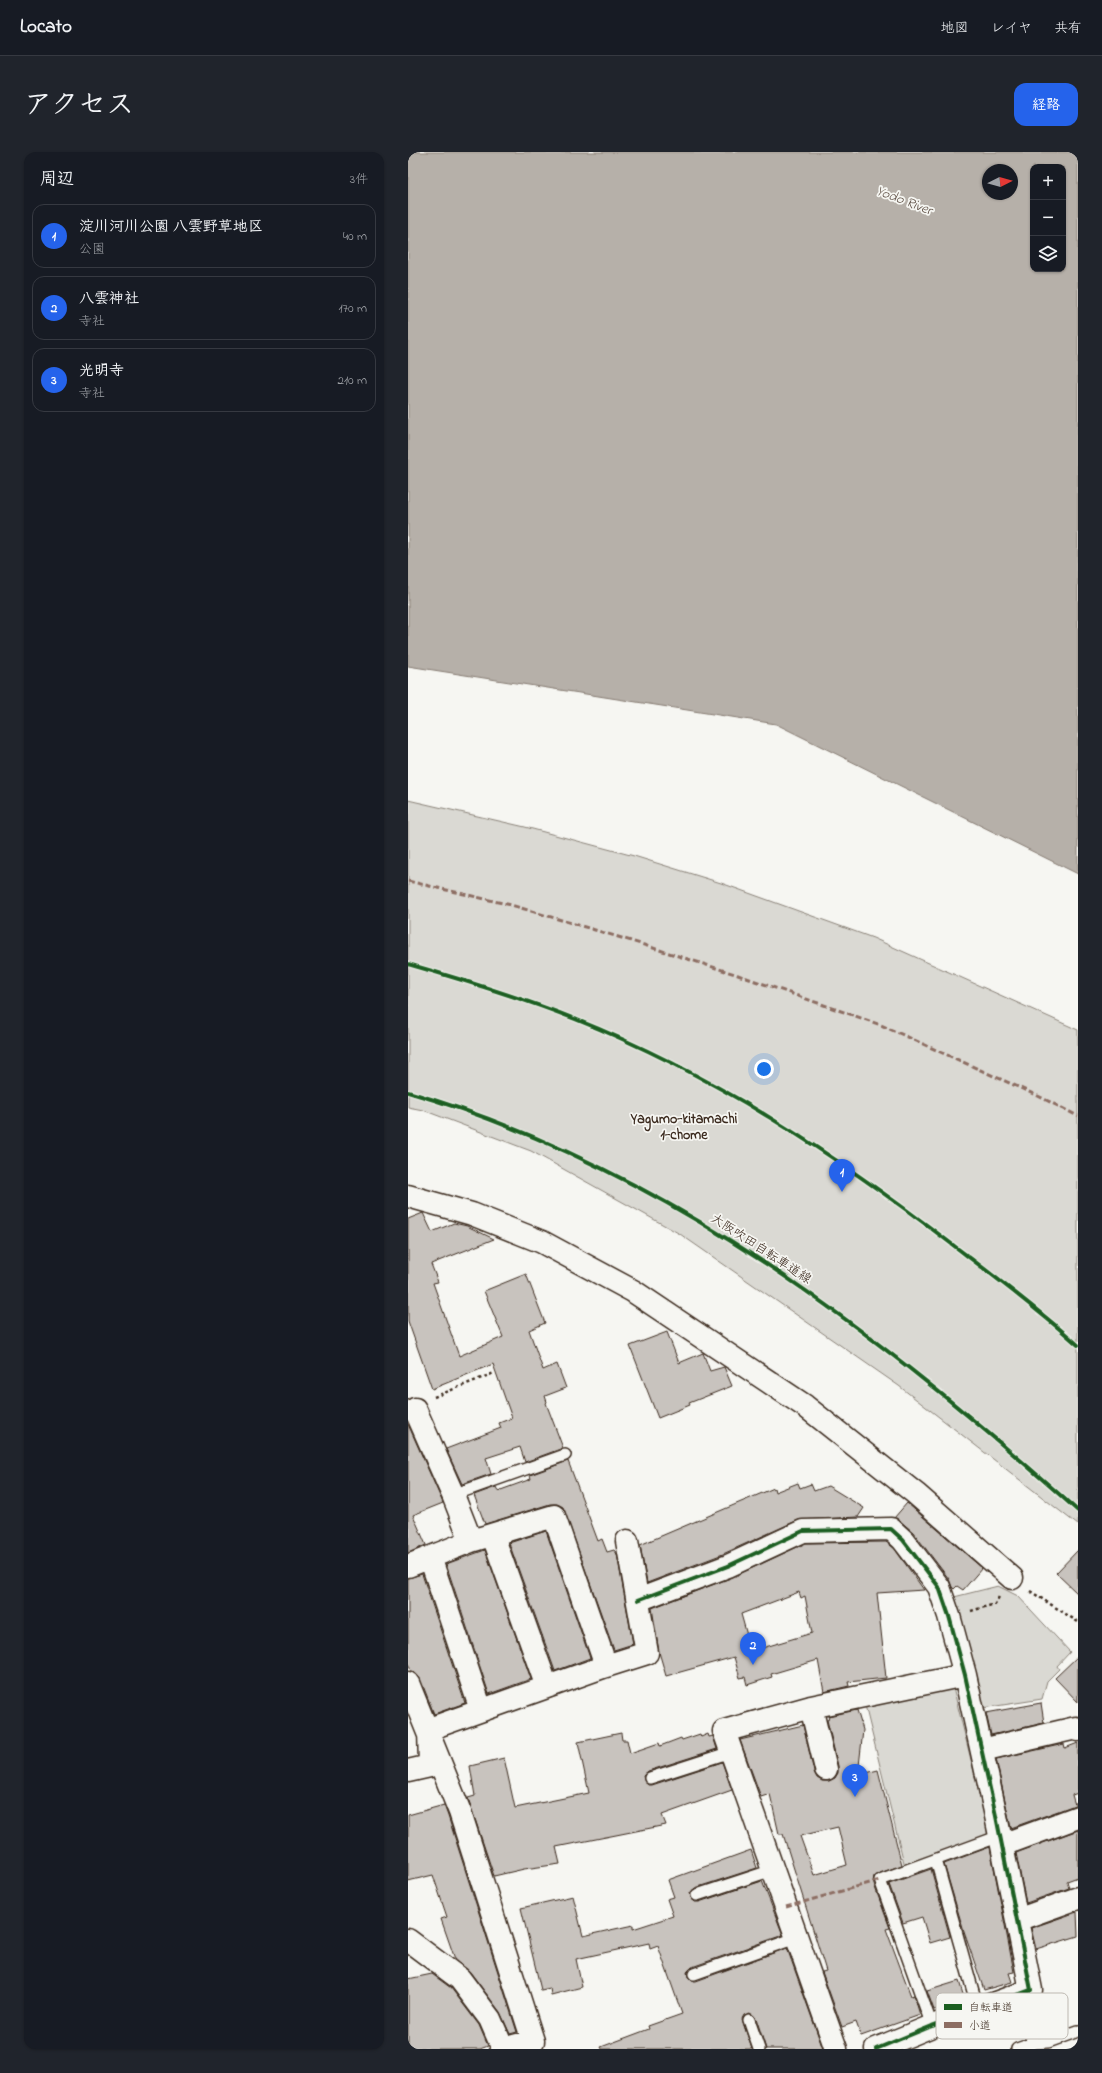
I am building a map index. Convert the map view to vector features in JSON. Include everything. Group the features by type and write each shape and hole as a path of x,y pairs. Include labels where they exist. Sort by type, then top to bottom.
{"street":[{"path":"408,1196 472,1214 542,1242 633,1291 805,1406 916,1494 1012,1578"},
{"path":"415,1409 453,1495 471,1541"},
{"path":"408,1566 471,1541 493,1536 554,1516 606,1666"},
{"path":"638,1600 728,1566 803,1531 891,1529 903,1540 939,1587 965,1675 982,1750 1031,1990 1023,1993"},
{"path":"493,1536 547,1687"},
{"path":"408,1771 430,1766 429,1729 606,1666 647,1653 627,1541"},
{"path":"430,1557 481,1710"},
{"path":"836,2049 724,1731 811,1707 965,1675"},
{"path":"408,1683 460,1812 533,2041 503,2049 490,2019 460,1979 408,1940"},
{"path":"811,1707 826,1769"},
{"path":"982,1750 1076,1728 1078,1730"},
{"path":"1001,1841 1078,1817"},
{"path":"1017,1920 1078,1898"},
{"path":"882,2048 936,2025"}],"lane":[{"path":"453,1495 565,1455"},
{"path":"650,1778 731,1752"},
{"path":"932,2026 880,1880 936,1860 1001,1841"},
{"path":"936,1860 973,1993"},
{"path":"697,1895 772,1870"},
{"path":"694,1974 796,1938"},
{"path":"749,2020 759,2049"},
{"path":"1068,2035 1078,2031"},
{"path":"1033,2039 1034,2043"},
{"path":"1018,2049 1034,2043 1048,2042 1056,2039"}],"path":[{"path":"415,1409 421,1402 494,1373"},
{"path":"949,1618 995,1604 1012,1578 1057,1611 1078,1622"}],"shaded area":[{"path":"408,800 525,827 634,856 721,883 873,938 1078,1030 1078,1525 899,1386 680,1234 531,1151 423,1110 408,1107"},
{"path":"998,1586 1018,1596 1070,1652 1057,1666 1059,1669 1047,1681 1042,1699 983,1708 954,1597"},
{"path":"953,1687 990,1837 905,1867 864,1701"}],"water":[{"name":"Yodo River","path":"408,152 1078,152 1078,874 776,724 408,666"}],"building":[{"path":"423,1213 432,1232 454,1223 467,1226 494,1239 431,1264 438,1282 433,1283 459,1356 503,1337 484,1291 526,1274 545,1323 529,1330 543,1370 557,1364 566,1388 545,1396 546,1403 563,1448 525,1462 520,1447 486,1458 491,1474 462,1484 446,1449 501,1428 499,1423 512,1418 493,1364 432,1389 408,1321 408,1219"},
{"path":"667,1332 679,1363 703,1353 710,1371 724,1367 732,1386 689,1403 690,1405 658,1418 630,1346"},
{"path":"408,1424 443,1503 413,1515 426,1545 408,1553"},
{"path":"568,1461 598,1541 602,1539 607,1552 614,1550 617,1554 633,1644 614,1650 563,1507 557,1504 550,1504 485,1524 474,1495 496,1487 498,1491 531,1479 530,1475"},
{"path":"798,1483 800,1488 811,1484 814,1491 828,1486 864,1508 858,1517 798,1520 723,1554 647,1583 640,1545 774,1488 775,1492"},
{"path":"907,1503 982,1568 963,1590 957,1586 954,1589 952,1587 949,1579 913,1532 899,1520 894,1518"},
{"path":"546,1531 590,1658 555,1671 509,1543"},
{"path":"886,1542 894,1548 924,1590 877,1593 886,1678 848,1682 849,1686 824,1692 818,1660 771,1674 772,1677 747,1685 745,1677 740,1678 734,1657 666,1676 659,1652 652,1608 733,1577 806,1543","holes":["799,1592 801,1598 805,1596 812,1633 762,1648 761,1643 750,1646 741,1614"]},
{"path":"485,1550 531,1679 489,1694 446,1564"},
{"path":"1078,1550 1078,1594 1056,1573"},
{"path":"422,1574 465,1703 434,1714 420,1678 411,1671 408,1663 408,1578"},
{"path":"1078,1656 1078,1702 1055,1678"},
{"path":"1041,1703 1044,1723 991,1735 986,1713"},
{"path":"857,1710 863,1730 858,1775 878,1770 902,1865 877,1874 874,1876 873,1882 890,1928 886,1929 911,1996 914,1995 920,2015 861,2036 856,2022 842,2027 822,1972 826,1971 783,1834 779,1834 770,1794 761,1797 740,1740 803,1725 814,1772 817,1778 822,1781 829,1781 835,1778 838,1773 838,1766 827,1720 829,1719 828,1716","holes":["838,1827 847,1865 814,1875 800,1836"]},
{"path":"621,1733 622,1740 627,1740 630,1753 659,1743 660,1746 681,1738 682,1740 700,1734 701,1737 708,1734 709,1737 713,1736 717,1749 648,1771 643,1776 644,1780 648,1785 652,1785 722,1762 732,1790 662,1815 666,1825 556,1847 560,1864 524,1869 494,1876 468,1798 475,1796 470,1766 504,1758 515,1808 589,1793 578,1742"},
{"path":"1078,1743 1078,1793 1072,1795 1075,1805 1011,1828 996,1759 1064,1744 1065,1748"},
{"path":"444,1805 517,2032 510,2034 500,2012 470,1972 455,1959 441,1919 447,1917 433,1875 408,1881 408,1815"},
{"path":"1078,1830 1078,1877 1067,1881 1069,1888 1026,1903 1016,1853"},
{"path":"990,1847 1014,1972 1009,1973 1012,1982 984,1990 964,1932 944,1864"},
{"path":"751,1850 757,1868 695,1888 690,1893 691,1898 695,1902 699,1902 762,1881 783,1935 692,1967 687,1972 688,1977 692,1981 696,1981 787,1948 823,2049 766,2049 756,2018 750,2013 744,2015 742,2019 752,2049 602,2049 601,2047 649,2029 648,2026 682,2014 658,1946 650,1949 649,1943 576,1959 582,1987 551,1995 550,1988 541,1990 521,1908 573,1896 583,1936 633,1925 633,1929 673,1916 667,1899 674,1897 668,1880"},
{"path":"931,1869 950,1937 930,1943 922,1917 903,1923 889,1884"},
{"path":"1077,1912 1078,1936 1036,1949 1031,1928"},
{"path":"432,1974 451,1988 479,2025 488,2046 480,2049 408,2049 408,1979"},
{"path":"959,1981 963,1993 936,1993 936,2009 934,2010 927,1991"}],"marked path":[{"path":"408,881 511,905 625,939 738,975 881,1025 1038,1096 1078,1116"},
{"path":"786,1907 880,1880"}],"cycle path":[{"path":"408,964 450,976 575,1019 676,1065 724,1091 772,1119 864,1179 1000,1281 1078,1345"},
{"name":"大阪吹田自転車道線","path":"408,1092 503,1124 594,1164 681,1211 766,1264 847,1321 926,1382 1078,1511"},
{"path":"638,1600 728,1566 803,1531 891,1529 903,1540 939,1587 949,1616 965,1675 996,1816 1031,1990 1023,1993"},
{"path":"876,2049 936,2025"}],"place":[{"name":"淀川河川公園 八雲野草地区","path":"842,1192"},
{"name":"八雲神社","path":"753,1665"},
{"name":"光明寺","path":"855,1797"}],"district":[{"name":"Yagumo-kitamachi 1-chome","path":"684,1128"}]}
